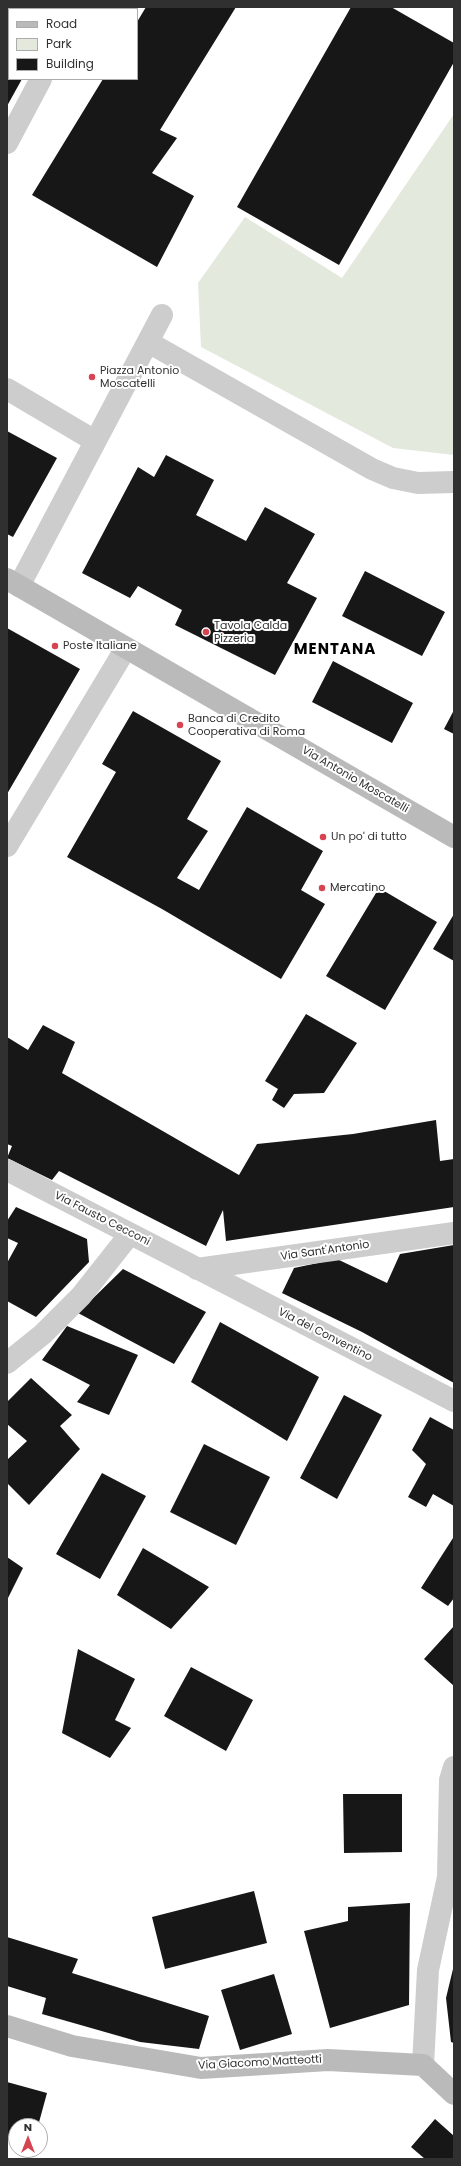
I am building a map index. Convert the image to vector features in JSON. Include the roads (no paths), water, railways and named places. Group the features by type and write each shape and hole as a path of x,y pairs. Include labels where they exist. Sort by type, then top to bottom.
{"street":[{"path":"7,143 40,80"},
{"path":"13,583 95,441 162,315"},
{"path":"148,342 372,469 393,478 418,483 454,482"},
{"path":"7,389 95,441"},
{"name":"Via Antonio Moscatelli","path":"13,583 454,837"},
{"path":"7,846 126,648"},
{"name":"Via Fausto Cecconi","path":"7,1170 197,1269"},
{"name":"Via Sant'Antonio","path":"197,1269 454,1233"},
{"path":"7,1363 43,1334 81,1296 130,1234"},
{"name":"Via del Conventino","path":"197,1269 454,1401"},
{"path":"454,1767 450,1780 448,1877 428,1970 422,2065 454,2094"},
{"name":"Via Giacomo Matteotti","path":"7,2026 72,2046 201,2068 328,2060 422,2065"}],"place":[{"name":"Piazza Antonio Moscatelli","path":"92,377"},
{"name":"Tavola Calda Pizzeria","path":"206,632"},
{"name":"Poste Italiane","path":"55,646"},
{"name":"Banca di Credito Cooperativa di Roma","path":"180,725"},
{"name":"Un po' di tutto","path":"323,837"},
{"name":"Mercatino","path":"322,888"}],"district":[{"name":"MENTANA","path":"335,650"}]}
